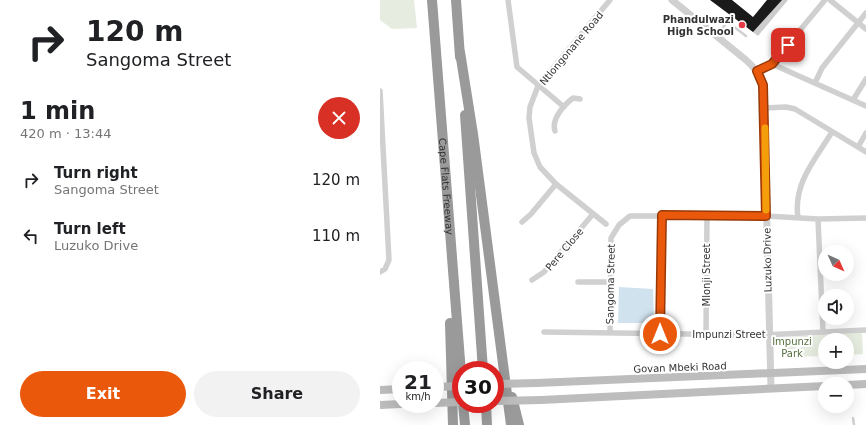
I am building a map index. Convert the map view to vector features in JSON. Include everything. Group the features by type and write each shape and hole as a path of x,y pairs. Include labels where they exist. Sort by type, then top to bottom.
{"highway":[{"name":"Cape Flats Freeway","path":"432,0 460,361"},
{"path":"456,0 482,361"},
{"path":"460,52 472,120 502,361"},
{"path":"447,192 446,259 453,368 453,425"},
{"path":"504,369 520,425"},
{"path":"504,372 511,425"},
{"path":"464,413 465,425"},
{"path":"486,413 487,425"}],"main road":[{"name":"Govan Mbeki Road","path":"504,384 866,369"},
{"path":"854,385 866,384"},
{"path":"504,401 818,386"},
{"path":"380,390 392,389"},
{"path":"380,405 392,404"}],"street":[{"path":"508,0 517,67 564,107"},
{"name":"Ntlongonane Road","path":"606,224 556,184 540,167 534,153 529,118 530,107 538,86 610,0"},
{"path":"672,0 757,71 772,64 825,0"},
{"path":"830,0 866,29"},
{"path":"815,83 822,68 866,13"},
{"path":"772,64 866,106"},
{"name":"Luzuko Drive","path":"757,71 762,80 764,108 770,388"},
{"path":"853,100 866,79"},
{"path":"380,91 383,199 389,260 385,268 380,272"},
{"path":"555,130 553,125 554,120 564,107 573,98 580,99"},
{"path":"764,108 791,108 866,152"},
{"path":"798,218 797,197 800,184 832,132"},
{"path":"858,147 866,133"},
{"path":"522,222 531,214 556,184"},
{"name":"Pere Close","path":"532,280 544,272 593,214"},
{"path":"660,334 662,215"},
{"name":"Sangoma Street","path":"610,333 611,238 613,232 630,216 707,215 818,219 866,218"},
{"name":"Mlonji Street","path":"706,334 707,215"},
{"path":"818,219 823,332"},
{"path":"578,282 610,282"},
{"name":"Impunzi Street","path":"544,332 769,334 866,330"}],"lane":[{"path":"715,35 729,23 746,36"},
{"path":"853,418 854,425"}],"green space":[{"path":"380,0 414,0 417,28 392,29 380,20"},
{"name":"Impunzi Park","path":"854,333 862,333 863,354 854,355"},
{"name":"Impunzi Park","path":"818,335 818,356 787,357 782,353 781,340 783,337"}],"water":[{"path":"619,287 653,289 654,323 618,323"}],"building":[{"path":"710,0 732,0 753,17 767,0 782,0 753,32"}],"slow traffic":[{"path":"765,128 766,210"}],"place":[{"name":"Phandulwazi High School","path":"742,25"}],"route":[{"path":"660,334 662,215 766,216 763,85 757,71 772,64 788,45"}]}
